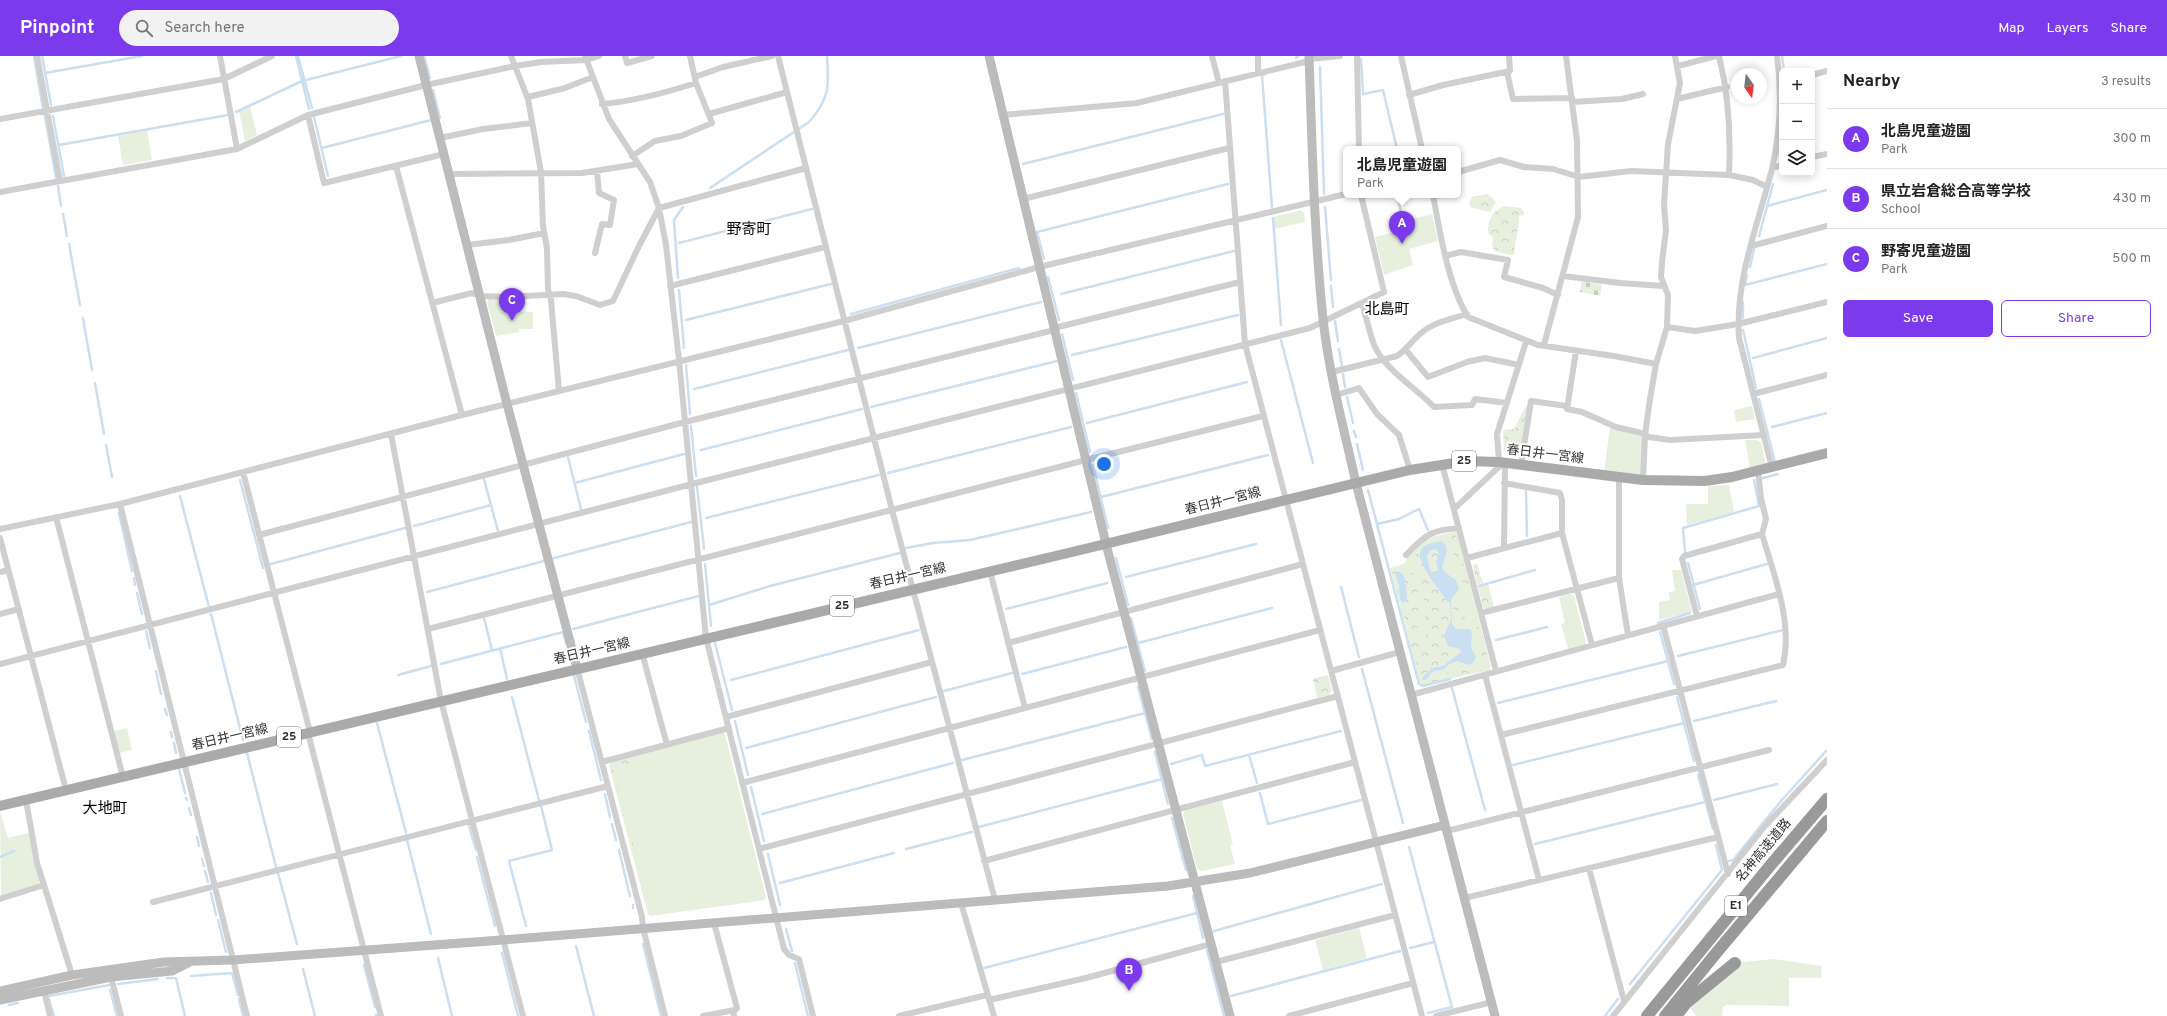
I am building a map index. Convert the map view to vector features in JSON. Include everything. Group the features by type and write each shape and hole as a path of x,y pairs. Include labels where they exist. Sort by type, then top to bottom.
{"highway":[{"name":"名神高速道路","path":"1647,1016 1768,867 1827,799"},
{"name":"E1","path":"1665,1016 1827,821"},
{"path":"1676,1016 1686,1003 1735,963"}],"main road":[{"name":"春日井一宮線","path":"0,806 577,668 1106,544 1410,470 1468,461 1522,465 1619,478 1705,481 1772,468 1827,452"}],"street":[{"path":"37,56 60,181"},
{"path":"220,56 237,149"},
{"path":"0,119 224,79 272,56"},
{"path":"419,56 507,404 642,917 643,928 665,1016"},
{"path":"511,56 528,97 540,172 544,233 547,248 559,391"},
{"path":"0,192 237,149 308,115 426,84 515,66 599,56"},
{"path":"625,56 627,63 652,56"},
{"path":"632,156 655,141 681,136 712,122 695,80 690,56"},
{"path":"602,104 653,96 730,66 772,56"},
{"path":"778,56 892,510 995,900"},
{"path":"990,56 1106,544 1230,1016"},
{"path":"1212,56 1222,82 1230,148 1245,344 1422,1016"},
{"path":"1258,56 1258,73"},
{"path":"1003,115 1137,103 1309,59 1340,56"},
{"path":"1357,56 1359,146"},
{"path":"1401,56 1421,146"},
{"path":"1409,95 1443,84 1507,72 1511,69 1509,56"},
{"path":"1544,345 1578,217 1579,177 1577,141 1566,56"},
{"path":"1644,480 1645,435 1656,364 1667,328 1668,295 1663,286 1662,256 1666,230 1664,205 1668,144 1680,83 1675,56"},
{"path":"1678,66 1717,56 1727,87 1731,140 1729,175"},
{"path":"1777,56 1779,74"},
{"path":"586,58 609,120 650,182 659,208 679,360 706,638 784,949 788,955 799,959 813,1016"},
{"path":"1309,59 1314,202 1323,321 1336,396 1356,483 1495,1016"},
{"path":"1815,74 1827,71"},
{"path":"1507,72 1513,100 1622,99 1643,94"},
{"path":"528,97 564,88 593,77"},
{"path":"1677,99 1727,87"},
{"path":"709,114 787,92"},
{"path":"1772,468 1739,338 1738,324 1741,282 1772,168 1779,102"},
{"path":"308,115 324,184 444,154"},
{"path":"440,138 482,129 532,123"},
{"path":"1023,199 1230,148"},
{"path":"1815,156 1827,154"},
{"path":"1461,171 1500,160 1524,167 1553,169 1579,177 1631,171 1729,175 1753,180 1767,187"},
{"path":"449,174 540,172 582,173 638,164"},
{"path":"396,166 462,415"},
{"path":"1772,168 1779,166"},
{"path":"432,303 472,293 480,296 576,296 600,305 613,301 659,208 806,168"},
{"path":"595,253 602,224 610,225 614,200 599,193 597,189 597,171"},
{"path":"0,529 120,504 679,360 844,321 1039,267 1343,195"},
{"path":"0,664 274,594 691,484 1310,328 1384,292 1361,198"},
{"path":"1434,198 1446,256 1463,308 1467,314 1484,324 1526,342 1656,364"},
{"path":"1751,246 1827,226"},
{"path":"467,245 509,240 544,233"},
{"path":"670,286 826,247"},
{"path":"1446,256 1461,252 1508,260 1504,277 1543,288 1558,295"},
{"path":"1563,276 1620,283 1663,286"},
{"path":"258,534 685,422 1240,282"},
{"path":"1667,328 1695,331 1738,324 1827,302"},
{"path":"1362,303 1375,346 1400,378 1422,394 1434,407 1472,405 1475,399 1507,403"},
{"path":"1332,372 1397,356 1406,350 1421,333 1437,323 1467,314"},
{"path":"1504,548 1504,483 1497,434 1526,342"},
{"path":"1406,350 1428,377 1485,358 1519,365"},
{"path":"1567,406 1576,351"},
{"path":"1753,394 1827,375"},
{"path":"1336,396 1359,388 1378,414 1399,435 1410,470"},
{"path":"1522,465 1531,401 1567,406 1567,409 1582,412 1616,428 1649,437 1670,440 1764,435"},
{"path":"428,629 558,594 1263,416"},
{"path":"391,434 441,701 523,1016"},
{"path":"1454,509 1502,463"},
{"path":"1442,464 1496,671"},
{"path":"1501,735 1783,665 1786,654 1786,632 1778,594 1762,534 1766,519 1761,498 1758,471"},
{"path":"244,472 258,534 381,1016"},
{"path":"1619,478 1619,578 1628,635"},
{"path":"1504,483 1560,493 1562,500 1562,533 1592,645"},
{"path":"120,504 247,1016"},
{"path":"56,517 123,777"},
{"path":"1406,555 1425,535 1444,529 1459,528"},
{"path":"1466,558 1562,533"},
{"path":"1697,616 1682,559 1684,556 1762,534"},
{"path":"0,538 66,790"},
{"path":"1008,643 1303,564"},
{"path":"0,572 8,570"},
{"path":"990,571 1025,708"},
{"path":"1481,614 1619,578"},
{"path":"1411,695 1778,594"},
{"path":"0,614 19,609"},
{"path":"1663,625 1728,874"},
{"path":"742,783 1320,630"},
{"path":"1331,671 1400,652"},
{"path":"642,653 667,745"},
{"path":"726,717 932,662"},
{"path":"1485,675 1539,880"},
{"path":"759,850 1338,696"},
{"path":"602,762 729,728"},
{"path":"0,991 72,975 164,962 233,960 503,938 714,923 1195,882 1250,873 1376,842 1521,812 1769,750"},
{"path":"1612,1016 1728,874 1765,826 1827,760"},
{"path":"984,861 1355,762"},
{"path":"153,902 608,786"},
{"path":"26,800 37,863 72,975"},
{"path":"1464,898 1718,837"},
{"path":"1589,868 1624,1001"},
{"path":"0,899 44,885"},
{"path":"961,903 994,1016"},
{"path":"1216,962 1395,915"},
{"path":"703,1016 735,1013 737,1008 714,923"},
{"path":"899,1016 1086,978 1211,944"},
{"path":"0,1000 111,977 172,971 192,961"},
{"path":"111,977 121,1016"},
{"path":"1289,1016 1413,983"},
{"path":"44,990 50,1016"},
{"path":"1436,1016 1492,1002"}],"green space":[{"path":"250,106 257,135 245,141 239,111"},
{"path":"147,130 152,160 123,165 118,136"},
{"path":"1488,194 1496,202 1490,212 1470,207 1469,203 1472,197"},
{"path":"1505,206 1521,208 1524,212 1524,215 1518,216 1519,220 1514,254 1510,255 1495,251 1492,246 1493,237 1489,235 1488,231 1491,218 1497,210"},
{"path":"1301,210 1304,213 1305,222 1274,229 1273,217"},
{"path":"1432,214 1438,241 1409,249 1413,265 1384,275 1375,237 1407,229 1405,221"},
{"path":"1582,281 1602,285 1600,296 1580,292"},
{"path":"489,299 509,300 508,310 533,312 533,329 519,329 519,332 496,336 487,302"},
{"path":"1526,405 1527,409 1520,454 1516,458 1504,452 1503,430 1514,429"},
{"path":"1752,406 1755,419 1736,422 1734,410"},
{"path":"1610,427 1644,437 1641,475 1604,472"},
{"path":"1745,440 1757,440 1761,442 1766,464 1750,469"},
{"path":"1729,485 1734,512 1687,525 1686,504 1708,504 1708,486"},
{"path":"1457,532 1491,667 1490,670 1423,685 1420,684 1390,568 1404,564 1407,558 1428,538"},
{"path":"1451,534 1456,535 1469,586 1466,589 1458,572 1449,538"},
{"path":"1437,550 1439,554 1436,562 1438,570 1437,573 1433,574 1430,570 1427,556 1430,551 1431,554"},
{"path":"1419,552 1423,565 1431,580 1441,594 1450,603 1451,620 1444,636 1446,643 1460,649 1461,652 1443,666 1432,668 1422,678 1420,677 1392,572 1394,569 1404,566 1411,571 1416,580 1418,591 1417,628 1420,644 1426,641 1426,636 1424,598 1414,556"},
{"path":"1477,564 1483,583 1477,585 1473,565"},
{"path":"1672,570 1681,570 1692,612 1659,620 1659,602 1670,600 1669,592 1675,591"},
{"path":"1488,584 1494,607 1486,609 1483,607 1478,587"},
{"path":"1570,594 1574,596 1586,642 1585,644 1568,649 1561,624 1565,623 1559,597"},
{"path":"1456,598 1458,609 1469,622 1463,626 1459,626 1455,621 1453,602"},
{"path":"1476,627 1480,627 1490,667 1428,683 1427,679 1431,675 1439,677 1453,670 1470,671 1480,663 1482,652"},
{"path":"1328,675 1332,691 1329,695 1317,698 1313,679"},
{"path":"127,728 132,750 119,753 114,731"},
{"path":"723,732 725,734 766,897 765,900 650,916 648,914 609,765 611,762"},
{"path":"645,754 647,757 645,759 614,768 615,773 612,774 610,767 612,763"},
{"path":"617,787 619,787 625,817 623,816"},
{"path":"1222,801 1233,845 1230,845 1235,864 1202,871 1197,869 1183,814 1185,810"},
{"path":"0,812 8,838 29,833 41,880 38,884 1,896"},
{"path":"626,828 629,828 635,852 633,854"},
{"path":"1359,928 1367,958 1323,970 1315,940"},
{"path":"1774,959 1821,966 1822,978 1789,978 1789,1006 1727,1005 1723,1007 1722,1016 1696,1016 1687,1003 1735,963"}],"water":[{"path":"1441,541 1445,544 1447,550 1442,568 1456,580 1459,589 1451,600 1452,624 1456,629 1470,629 1472,632 1471,647 1476,657 1473,663 1468,665 1457,661 1448,665 1444,669 1432,672 1426,680 1423,680 1422,678 1432,668 1443,666 1461,652 1460,649 1448,646 1444,636 1451,620 1450,603 1431,579 1422,564 1420,557 1421,550 1425,546","holes":["1436,549 1439,554 1436,562 1438,570 1433,574 1430,570 1427,556 1431,550"]},
{"path":"1396,571 1402,573 1404,578 1407,600 1404,603 1400,600 1399,585 1395,574"}],"waterway":[{"path":"34,56 43,109"},
{"path":"42,56 51,105"},
{"path":"45,73 142,56"},
{"path":"296,56 309,109"},
{"path":"298,56 312,108"},
{"path":"306,80 401,56"},
{"path":"424,56 430,78"},
{"path":"710,188 809,122 821,106 827,91 827,56"},
{"path":"1782,56 1784,68"},
{"path":"1361,59 1363,94 1383,90 1396,146"},
{"path":"1320,67 1324,194"},
{"path":"1265,74 1262,75 1272,208"},
{"path":"236,112 302,81"},
{"path":"433,90 440,118"},
{"path":"1023,164 1223,114"},
{"path":"59,145 228,115"},
{"path":"45,116 56,178"},
{"path":"53,116 64,176"},
{"path":"314,117 328,176"},
{"path":"322,148 431,120"},
{"path":"1044,259 1037,232 1228,184"},
{"path":"1759,236 1773,184"},
{"path":"58,186 61,206"},
{"path":"1767,206 1827,190"},
{"path":"1398,198 1405,228"},
{"path":"678,278 674,220 683,207"},
{"path":"1325,207 1331,280"},
{"path":"679,243 812,209"},
{"path":"63,214 67,236"},
{"path":"1273,218 1281,325"},
{"path":"69,244 80,305"},
{"path":"1750,267 1754,249"},
{"path":"1061,294 1234,251"},
{"path":"1745,285 1827,264"},
{"path":"851,314 1019,268"},
{"path":"1745,284 1747,275"},
{"path":"1048,277 1059,320"},
{"path":"686,320 831,284"},
{"path":"1331,286 1333,307"},
{"path":"679,290 684,348"},
{"path":"858,348 1041,302"},
{"path":"1743,302 1743,318"},
{"path":"1072,355 1238,315"},
{"path":"83,318 92,370"},
{"path":"1335,321 1338,341"},
{"path":"1743,330 1756,388"},
{"path":"1062,334 1073,380"},
{"path":"1753,358 1827,338"},
{"path":"1281,340 1313,463"},
{"path":"1339,349 1342,366"},
{"path":"694,389 848,350"},
{"path":"871,407 1057,361"},
{"path":"686,365 690,414"},
{"path":"1343,374 1345,387"},
{"path":"1087,423 1247,382"},
{"path":"95,383 104,434"},
{"path":"1076,393 1090,452"},
{"path":"1347,397 1353,423"},
{"path":"1759,399 1775,462"},
{"path":"701,450 862,409"},
{"path":"1772,427 1827,413"},
{"path":"691,426 696,476"},
{"path":"888,473 1071,427"},
{"path":"1354,431 1356,437"},
{"path":"1357,444 1363,470"},
{"path":"106,445 112,477"},
{"path":"575,483 684,454"},
{"path":"1101,497 1268,455"},
{"path":"568,457 581,509"},
{"path":"1093,465 1108,528"},
{"path":"1763,478 1778,474"},
{"path":"706,518 879,475"},
{"path":"484,479 498,531"},
{"path":"240,480 263,568"},
{"path":"1685,552 1683,528 1759,506 1754,480"},
{"path":"697,487 704,549"},
{"path":"1368,490 1419,684 1423,686 1450,679"},
{"path":"1526,491 1527,536"},
{"path":"180,496 209,607"},
{"path":"414,526 491,505"},
{"path":"1377,524 1399,519 1419,509 1428,530"},
{"path":"906,548 933,543 970,540 1091,512"},
{"path":"119,513 132,571"},
{"path":"554,558 691,522"},
{"path":"271,564 405,528"},
{"path":"1126,577 1256,544"},
{"path":"709,605 770,586 900,553"},
{"path":"1116,558 1128,605"},
{"path":"427,592 544,561"},
{"path":"1688,563 1700,609"},
{"path":"705,564 711,626"},
{"path":"1693,585 1767,564"},
{"path":"1479,586 1535,570"},
{"path":"134,578 135,585"},
{"path":"1006,609 1107,583"},
{"path":"1341,587 1359,657"},
{"path":"137,593 142,614"},
{"path":"573,629 699,596"},
{"path":"1138,643 1272,608"},
{"path":"1658,623 1690,613"},
{"path":"211,614 243,740"},
{"path":"484,618 492,650"},
{"path":"1131,618 1145,671"},
{"path":"1496,640 1547,627"},
{"path":"731,680 919,630"},
{"path":"1678,656 1783,630"},
{"path":"146,631 150,648"},
{"path":"441,664 563,632 566,643"},
{"path":"1660,632 1674,684"},
{"path":"715,643 732,710"},
{"path":"1022,674 1126,647"},
{"path":"500,648 507,679"},
{"path":"1498,703 1668,661"},
{"path":"398,675 431,666"},
{"path":"1362,669 1403,823"},
{"path":"156,671 161,694"},
{"path":"944,691 1012,673"},
{"path":"574,676 586,722"},
{"path":"1138,687 1152,739"},
{"path":"1452,688 1485,810"},
{"path":"512,697 539,800"},
{"path":"746,748 936,697"},
{"path":"1677,697 1694,761"},
{"path":"1694,721 1776,701"},
{"path":"165,709 167,715"},
{"path":"962,760 1145,713"},
{"path":"735,721 748,775"},
{"path":"377,723 406,833"},
{"path":"1513,765 1684,723"},
{"path":"589,731 601,780"},
{"path":"1171,764 1202,755 1205,766 1341,731"},
{"path":"171,732 172,737"},
{"path":"174,743 176,753"},
{"path":"1729,861 1733,860 1781,801 1827,750"},
{"path":"1155,752 1168,804"},
{"path":"247,753 276,867"},
{"path":"1249,755 1257,783"},
{"path":"762,814 953,763"},
{"path":"179,769 185,793"},
{"path":"1698,775 1713,829"},
{"path":"979,827 1162,779"},
{"path":"1714,800 1777,784"},
{"path":"751,787 764,841"},
{"path":"1260,793 1268,824 1361,800"},
{"path":"605,794 610,817"},
{"path":"1535,844 1705,802"},
{"path":"526,926 509,861 552,850 541,806"},
{"path":"189,808 191,815"},
{"path":"1172,818 1186,870"},
{"path":"612,824 616,840"},
{"path":"469,826 476,850"},
{"path":"906,849 972,832"},
{"path":"197,837 199,846"},
{"path":"407,840 431,934"},
{"path":"1630,984 1722,870 1716,845"},
{"path":"1409,847 1452,1007 1428,1013"},
{"path":"619,850 630,896"},
{"path":"0,857 14,851"},
{"path":"780,883 894,853"},
{"path":"768,854 780,905"},
{"path":"477,857 495,926"},
{"path":"202,859 204,866"},
{"path":"205,871 208,882"},
{"path":"278,873 297,944"},
{"path":"1214,931 1382,884"},
{"path":"211,893 216,915"},
{"path":"1193,896 1203,938"},
{"path":"984,968 1197,913"},
{"path":"218,920 226,952"},
{"path":"786,929 792,951"},
{"path":"1410,948 1434,942"},
{"path":"643,944 661,1016"},
{"path":"576,946 594,1016"},
{"path":"1207,950 1224,1016"},
{"path":"1231,996 1400,951"},
{"path":"502,953 518,1016"},
{"path":"438,958 452,1016"},
{"path":"795,963 808,1016"},
{"path":"364,965 375,1007"},
{"path":"303,969 315,1016"},
{"path":"191,976 232,973 238,995"},
{"path":"167,978 174,978"},
{"path":"176,978 185,1016"},
{"path":"118,984 158,979"},
{"path":"49,996 109,985"},
{"path":"110,990 117,1016"},
{"path":"49,999 54,1016"},
{"path":"239,999 243,1016"},
{"path":"1605,1016 1618,999"},
{"path":"9,1005 18,1003"}],"place":[{"name":"北島児童遊園","path":"1402,244"},
{"name":"野寄児童遊園","path":"512,321"},
{"name":"県立岩倉総合高等学校","path":"1129,991"}],"district":[{"name":"野寄町","path":"749,230"},
{"name":"北島町","path":"1387,310"},
{"name":"大地町","path":"105,809"}]}
